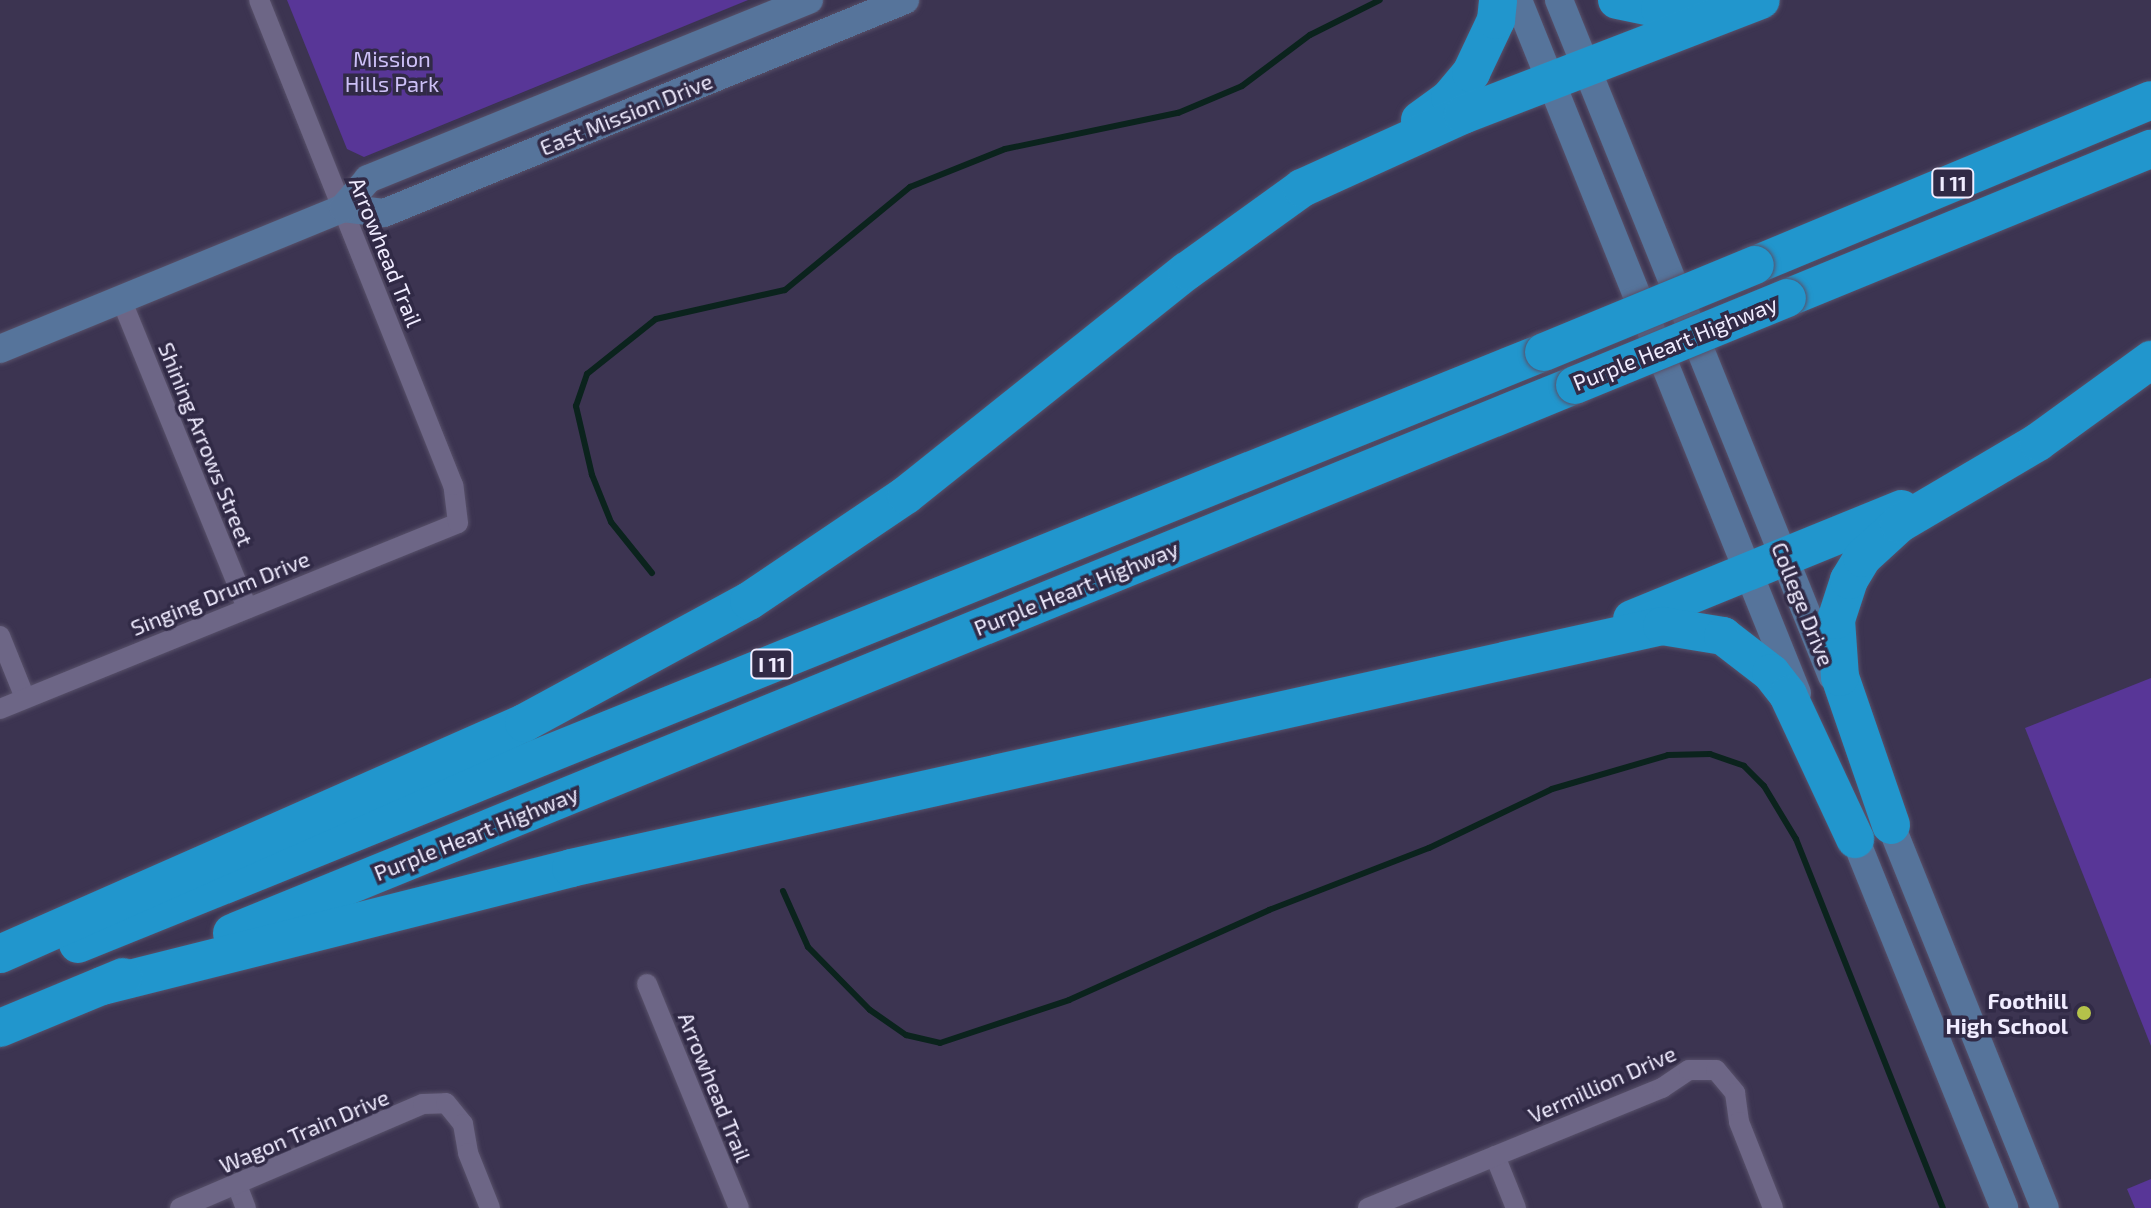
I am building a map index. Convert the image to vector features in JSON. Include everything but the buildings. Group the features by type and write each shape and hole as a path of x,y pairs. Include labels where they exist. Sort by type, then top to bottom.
{"highway":[{"path":"0,954 524,723 749,601 906,495 1253,221 1350,163 1459,88 1483,56 1498,0"},
{"path":"1617,0 1660,9 1718,0"},
{"path":"1350,163 1761,0"},
{"name":"Purple Heart Highway","path":"0,975 1544,352 2151,100"},
{"name":"Purple Heart Highway","path":"0,1028 2151,149"},
{"path":"1891,825 1840,677 1836,620 1849,580 1880,539 2097,402 2151,360"},
{"path":"1555,650 1981,475"},
{"path":"102,986 571,868 1662,626 1703,630 1741,647 1788,695 1855,839"}],"main road":[{"name":"East Mission Drive","path":"0,349 343,208 368,179 809,0"},
{"name":"East Mission Drive","path":"343,208 384,213 905,0"},
{"name":"College Drive","path":"1518,0 2004,1208"},
{"name":"College Drive","path":"1559,0 2045,1208"}],"street":[{"name":"Arrowhead Trail","path":"259,0 453,485 458,523"},
{"name":"Shining Arrows Street","path":"121,299 247,608"},
{"name":"Singing Drum Drive","path":"0,709 420,538 444,533 458,523"},
{"path":"0,636 25,698"},
{"name":"Arrowhead Trail","path":"647,984 739,1208"},
{"name":"Vermillion Drive","path":"1368,1208 1662,1088 1689,1070 1716,1070 1735,1093 1739,1122 1773,1208"},
{"name":"Wagon Train Drive","path":"180,1208 423,1104 446,1103 463,1124 468,1153 490,1208"},
{"path":"1495,1156 1516,1208"},
{"path":"237,1185 246,1208"}],"green space":[{"name":"Mission Hills Park","path":"287,0 748,0 364,157 347,149"},
{"path":"2151,678 2151,1046 2025,728"},
{"path":"2151,1179 2151,1208 2135,1208 2127,1189"}],"waterway":[{"path":"652,573 611,522 592,475 576,406 587,374 656,319 785,290 910,187 1005,149 1178,113 1242,86 1310,35 1380,0"},
{"path":"783,891 808,947 870,1010 906,1035 940,1043 1069,1000 1269,910 1429,848 1552,789 1668,755 1710,754 1744,766 1764,786 1796,839 1943,1208"}],"place":[{"name":"Foothill High School","path":"2084,1013"}]}
